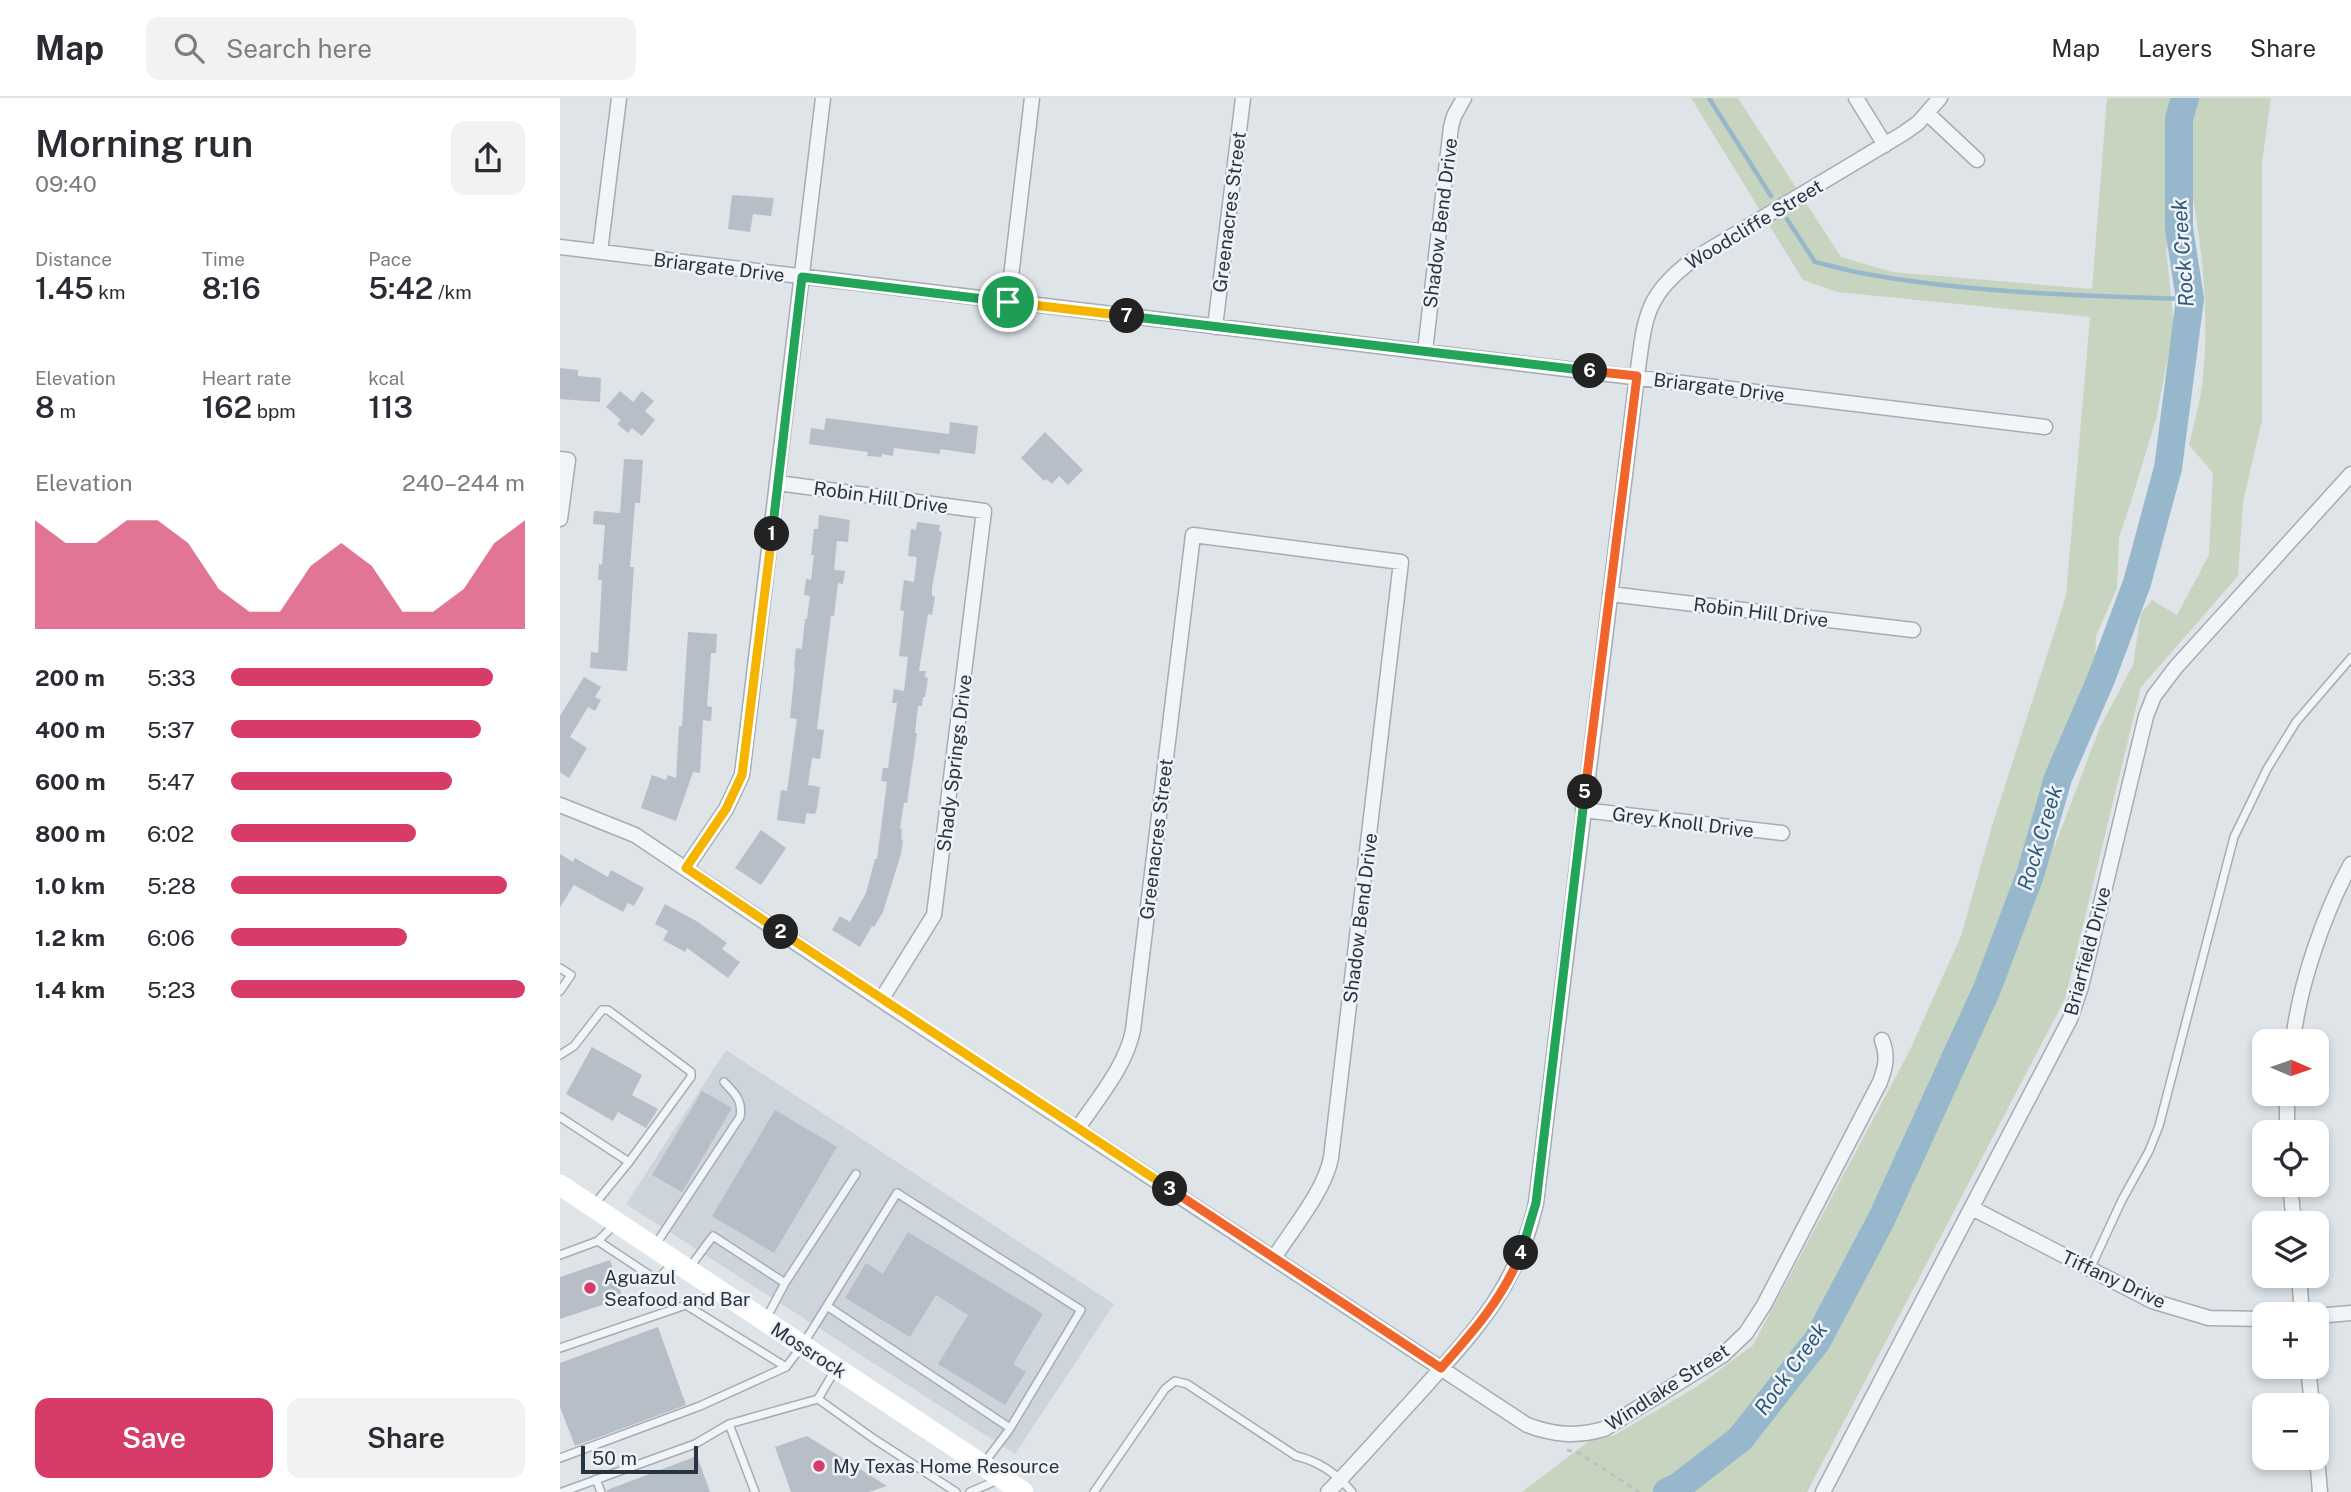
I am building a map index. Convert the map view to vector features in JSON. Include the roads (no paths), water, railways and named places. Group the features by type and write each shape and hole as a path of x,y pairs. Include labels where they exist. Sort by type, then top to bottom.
{"street":[{"path":"600,252 619,98"},
{"path":"686,868 726,809 742,775 823,98"},
{"path":"1008,302 1032,98"},
{"name":"Greenacres Street","path":"1215,327 1243,98"},
{"name":"Shadow Bend Drive","path":"1425,351 1451,127 1464,98"},
{"path":"1856,98 1885,145"},
{"name":"Woodcliffe Street","path":"1328,1492 1480,1324 1514,1271 1531,1225 1536,1203 1644,319 1652,300 1664,283 1694,259 1885,145 1918,123 1940,98"},
{"path":"1927,113 1977,160"},
{"name":"Briargate Drive","path":"560,247 2045,427"},
{"path":"560,519 564,460"},
{"name":"Briarfield Drive","path":"1823,1492 2070,1019 2081,987 2146,716 2154,696 2175,667 2351,474"},
{"name":"Robin Hill Drive","path":"778,483 984,511"},
{"name":"Shady Springs Drive","path":"881,1000 934,915 984,511"},
{"name":"Greenacres Street","path":"1078,1128 1131,1043 1193,535 1401,562"},
{"name":"Shadow Bend Drive","path":"1274,1258 1329,1172 1401,562"},
{"name":"Robin Hill Drive","path":"1610,594 1913,630"},
{"name":"Windlake Street","path":"560,805 635,835 1527,1425 1545,1432 1585,1434 1604,1429 1723,1355 1746,1333 1764,1306 1874,1094 1887,1063 1882,1040"},
{"name":"Grey Knoll Drive","path":"1583,810 1782,833"},
{"path":"2294,1029 2323,926 2351,864"},
{"name":"Mossrock","path":"560,1185 1023,1492"},
{"name":"Tiffany Drive","path":"1972,1208 2152,1300 2200,1316 2252,1320"},
{"path":"2329,1315 2351,1313"},
{"path":"2318,1470 2320,1492"}],"lane":[{"path":"2090,1270 2159,1126 2234,837 2267,769 2296,722 2351,658"},
{"path":"560,968 570,975 560,991"},
{"path":"560,1055 574,1046 602,1010 608,1010 691,1072 691,1077 593,1207"},
{"path":"653,1247 740,1117 740,1099 724,1082"},
{"path":"560,1117 629,1162"},
{"path":"765,1321 785,1283 856,1174"},
{"path":"560,1458 700,1406 786,1367 802,1346 897,1193 1081,1310 1010,1428 982,1465"},
{"path":"560,1255 598,1241 616,1222"},
{"path":"598,1241 654,1278 681,1265 713,1236 785,1283"},
{"path":"560,1348 722,1292"},
{"path":"686,1305 786,1367"},
{"path":"827,1306 1010,1428"},
{"path":"562,1492 695,1444 729,1424 818,1399 836,1368"},
{"path":"1094,1492 1165,1389 1175,1381 1187,1384 1296,1456 1313,1460 1341,1479 1352,1492"},
{"path":"818,1399 956,1492"},
{"path":"729,1424 755,1492"},
{"path":"970,1492 1002,1478"},
{"path":"596,1479 601,1492"}],"waterway":[{"path":"1709,98 1771,196"},
{"name":"Rock Creek","path":"1667,1492 1678,1487 1740,1439 1817,1341 1881,1220 1987,989 2030,875 2058,778 2101,679 2137,583 2168,468 2190,299 2179,228 2179,119 2185,98"},
{"path":"1787,219 1815,262 1865,274 1990,290 2190,299"}],"place":[{"name":"Aguazul Seafood and Bar","path":"590,1288"},
{"name":"My Texas Home Resource","path":"819,1466"}]}
